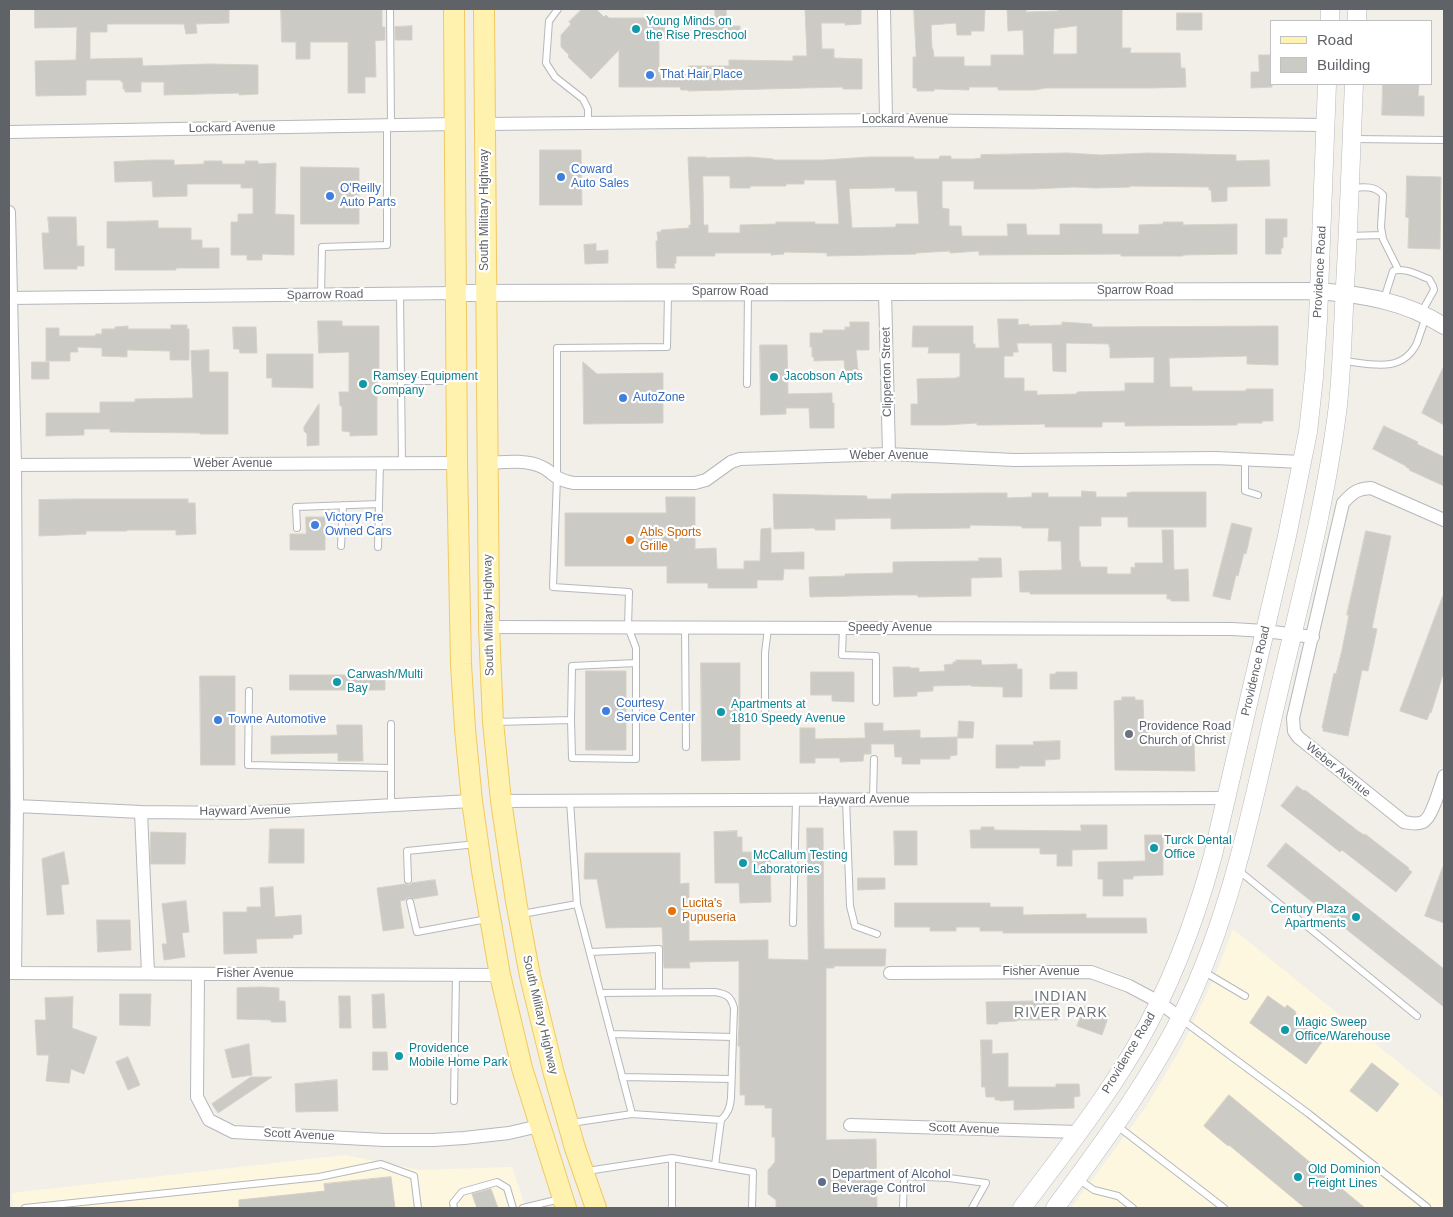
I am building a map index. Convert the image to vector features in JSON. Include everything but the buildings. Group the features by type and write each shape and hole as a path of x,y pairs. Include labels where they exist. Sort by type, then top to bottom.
{"main road":[{"path":"454,9 457,463 461,664 465,729 478,844 500,975 522,1068 565,1203"},
{"name":"South Military Highway","path":"484,9 488,627 493,722 501,801 518,914 530,976 568,1124 596,1208"},
{"name":"Providence Road","path":"1022,1208 1094,1112 1135,1048 1180,957 1198,907 1213,855 1265,631 1302,462 1310,414 1319,291 1327,85"},
{"name":"Providence Road","path":"1055,1208 1116,1125 1146,1080 1180,1018 1217,934 1237,869 1327,474 1338,404 1348,236 1354,85"}],"street":[{"path":"884,9 886,120"},
{"name":"Lockard Avenue","path":"485,124 886,120 1326,124"},
{"name":"Lockard Avenue","path":"9,132 456,124"},
{"path":"9,212 12,465 12,973"},
{"name":"Clipperton Street","path":"885,291 888,454"},
{"name":"Sparrow Road","path":"10,298 457,293 1319,291 1345,293 1384,300 1424,314 1444,326"},
{"name":"Weber Avenue","path":"487,463 518,462 536,464 565,481 574,483 695,482 706,480 731,462 740,459 888,454 1014,460 1216,458 1302,462"},
{"name":"Weber Avenue","path":"12,465 457,463"},
{"name":"Weber Avenue","path":"1444,520 1371,488 1360,489 1351,494 1343,504 1293,718 1294,731 1298,737 1404,822 1415,824 1424,822 1429,817 1444,776"},
{"name":"Speedy Avenue","path":"488,627 1232,629 1292,634"},
{"path":"1292,634 1313,637"},
{"name":"Hayward Avenue","path":"501,801 1227,798"},
{"name":"Hayward Avenue","path":"13,806 142,812 242,813 472,801"},
{"path":"142,812 148,973"},
{"name":"Fisher Avenue","path":"890,973 1091,972 1129,986 1159,1002 1180,1018"},
{"name":"Fisher Avenue","path":"12,973 500,975"},
{"name":"Scott Avenue","path":"198,974 197,1097 210,1120 233,1132 384,1140 433,1140 509,1133 539,1126"},
{"name":"Scott Avenue","path":"850,1126 1078,1132"}],"lane":[{"path":"321,295 322,247 387,245 390,9"},
{"path":"558,9 549,21 546,63 554,76 583,99 588,109 588,123"},
{"path":"1352,139 1444,140"},
{"path":"1350,188 1369,186 1378,190 1383,195 1382,235 1398,269"},
{"path":"1348,236 1382,235"},
{"path":"1341,361 1384,366 1396,363 1408,355 1416,344 1434,286 1429,279 1398,269 1393,271 1384,300"},
{"path":"636,663 572,666 572,758 636,759 636,663 636,648 628,627 629,592 553,587 557,477 557,348 667,347 668,292"},
{"path":"747,384 748,292"},
{"path":"400,294 402,463"},
{"path":"401,381 457,381"},
{"path":"1245,460 1244,491 1258,495"},
{"path":"378,547 380,463"},
{"path":"297,528 296,507 379,504"},
{"path":"341,546 343,505"},
{"path":"685,627 686,747"},
{"path":"766,712 765,653 768,628"},
{"path":"843,628 842,655 876,656 876,702"},
{"path":"249,691 248,765 391,768"},
{"path":"493,722 572,720"},
{"path":"391,724 391,805"},
{"path":"873,800 874,759"},
{"path":"846,800 850,906 855,926 877,934"},
{"path":"570,801 577,904 632,1114"},
{"path":"793,923 796,801"},
{"path":"408,880 407,851 478,844"},
{"path":"1237,869 1418,1016"},
{"path":"410,902 417,932 490,918"},
{"path":"518,914 577,904"},
{"path":"590,952 659,948 659,992"},
{"path":"1202,971 1245,996"},
{"path":"454,1101 456,975"},
{"path":"600,993 714,992 722,993 732,1000 734,1008 730,1106 727,1114 720,1120 715,1165"},
{"path":"1180,1018 1309,1114 1427,1206 1425,1208"},
{"path":"611,1034 733,1037"},
{"path":"622,1077 732,1079"},
{"path":"568,1124 632,1114 720,1120"},
{"path":"1116,1125 1224,1208"},
{"path":"672,1158 672,1208"},
{"path":"583,1171 672,1158 753,1172 752,1208"},
{"path":"24,1208 319,1177 381,1164 414,1176 418,1208"},
{"path":"903,1208 904,1176 949,1178 986,1183 972,1208"},
{"path":"1077,1178 1094,1190 1118,1196 1133,1208"},
{"path":"454,1208 453,1203 462,1192 498,1182 507,1188 513,1208"},
{"path":"523,1208 565,1203"}],"shaded area":[{"path":"1233,929 1444,1099 1444,1208 1071,1208 1146,1107 1182,1046 1214,978"},
{"path":"345,1155 420,1170 512,1167 526,1208 13,1208 12,1193"}],"place":[{"name":"Young Minds on the Rise Preschool","path":"636,29"},
{"name":"That Hair Place","path":"650,75"},
{"name":"Coward Auto Sales","path":"561,177"},
{"name":"O'Reilly Auto Parts","path":"330,196"},
{"name":"Jacobson Apts","path":"774,377"},
{"name":"Ramsey Equipment Company","path":"363,384"},
{"name":"AutoZone","path":"623,398"},
{"name":"Victory Pre Owned Cars","path":"315,525"},
{"name":"Abls Sports Grille","path":"630,540"},
{"name":"Carwash/Multi Bay","path":"337,682"},
{"name":"Courtesy Service Center","path":"606,711"},
{"name":"Apartments at 1810 Speedy Avenue","path":"721,712"},
{"name":"Towne Automotive","path":"218,720"},
{"name":"Providence Road Church of Christ","path":"1129,734"},
{"name":"Turck Dental Office","path":"1154,848"},
{"name":"McCallum Testing Laboratories","path":"743,863"},
{"name":"Lucita's Pupuseria","path":"672,911"},
{"name":"Century Plaza Apartments","path":"1356,917"},
{"name":"Magic Sweep Office/Warehouse","path":"1285,1030"},
{"name":"Providence Mobile Home Park","path":"399,1056"},
{"name":"Old Dominion Freight Lines","path":"1298,1177"},
{"name":"Department of Alcohol Beverage Control","path":"822,1182"}],"district":[{"name":"INDIAN RIVER PARK","path":"1061,1006"}]}
